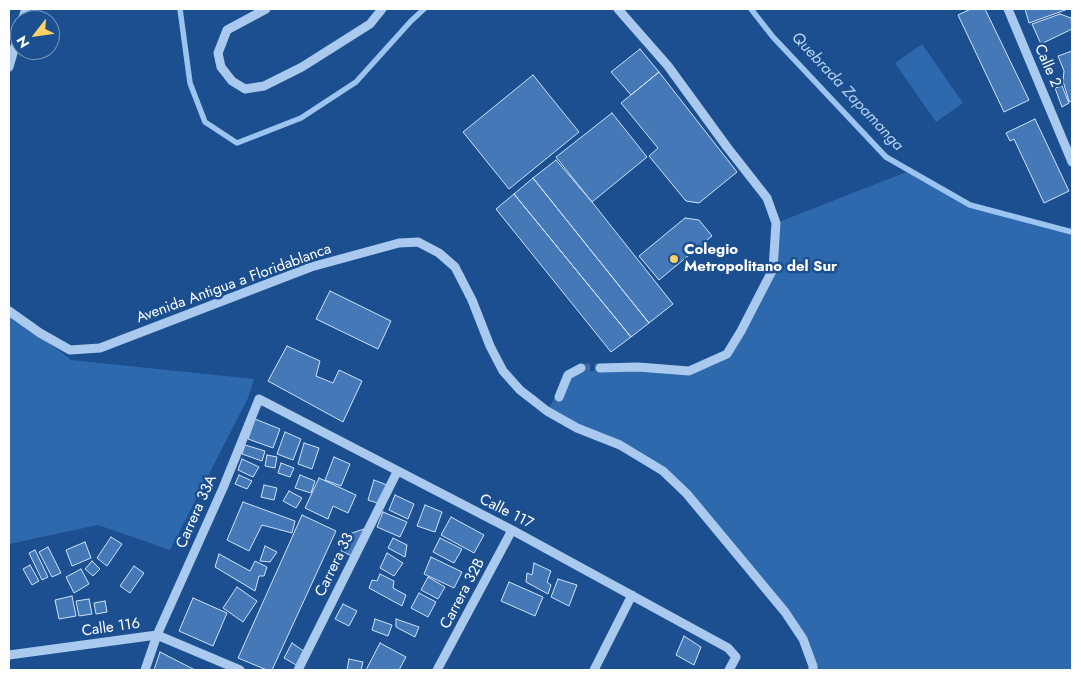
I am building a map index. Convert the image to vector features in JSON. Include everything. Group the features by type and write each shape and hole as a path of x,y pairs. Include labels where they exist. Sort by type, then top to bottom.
{"street":[{"path":"266,9 227,30 218,53 221,67 232,81 245,89 264,86 302,67 370,24 382,9"},
{"path":"600,368 638,367 689,370 727,354 773,269 776,223 767,198 668,66 618,9"},
{"name":"Calle 2","path":"1008,9 1072,162"},
{"name":"Avenida Antigua a Floridablanca","path":"9,311 47,338 70,350 100,348 311,267 400,243 418,242 438,253 455,267 472,300 490,346 503,371 520,390 554,415 578,428 620,445 663,471 687,494 785,612 803,639 813,670"},
{"path":"559,397 568,375 581,368"},
{"name":"Calle 117","path":"259,399 512,530 728,648 736,657 729,670"},
{"name":"Carrera 33A","path":"157,636 223,488 259,399"},
{"name":"Carrera 33","path":"298,670 397,472"},
{"name":"Carrera 32B","path":"438,670 512,530"},
{"path":"594,670 632,595"},
{"path":"145,670 157,636"},
{"name":"Calle 116","path":"9,655 157,636 240,670"}],"shaded area":[{"path":"922,44 963,103 936,122 895,63"},
{"path":"909,171 970,205 1072,232 1072,670 813,670 803,639 663,471 547,411 568,375 600,370 689,371 727,354 773,269 776,223"},
{"path":"9,305 25,323 71,360 254,379 248,398 170,550 98,525 9,544"}],"building":[{"path":"971,9 985,9 1029,100 1004,112 958,15"},
{"path":"1025,9 1068,9 1029,23"},
{"path":"1060,14 1071,18 1072,29 1041,44 1032,24"},
{"path":"640,49 659,72 631,95 611,72"},
{"path":"1072,51 1072,102 1069,101 1063,81 1064,71 1058,56"},
{"path":"659,72 737,172 699,203 686,201 649,156 658,148 621,103"},
{"path":"533,75 579,132 509,189 463,132"},
{"path":"1062,86 1069,103 1062,107 1055,88"},
{"path":"612,113 647,157 592,202 556,157"},
{"path":"1035,119 1069,191 1044,203 1014,139 1010,141 1006,133"},
{"path":"556,160 673,304 649,323 533,178"},
{"path":"533,178 649,323 631,337 514,194"},
{"path":"514,194 631,337 611,352 496,209"},
{"path":"685,218 699,220 712,236 659,280 639,256"},
{"path":"330,291 391,321 378,349 316,319"},
{"path":"287,346 320,361 316,376 333,383 339,370 362,381 343,422 268,381"},
{"path":"255,419 280,429 273,448 248,439"},
{"path":"285,432 301,439 293,460 277,454"},
{"path":"304,443 319,448 312,469 298,464"},
{"path":"245,445 265,451 262,461 242,454"},
{"path":"267,455 277,457 275,468 265,466"},
{"path":"334,457 350,464 341,486 325,480"},
{"path":"242,459 259,467 253,477 238,470"},
{"path":"281,463 294,468 290,477 278,473"},
{"path":"239,475 252,481 247,489 235,484"},
{"path":"300,475 315,481 311,493 295,488"},
{"path":"319,478 356,495 348,513 333,506 328,519 305,508"},
{"path":"374,480 387,485 380,504 368,500"},
{"path":"264,485 277,488 274,500 261,497"},
{"path":"289,491 302,498 296,508 283,501"},
{"path":"395,495 414,504 408,519 389,510"},
{"path":"243,502 295,521 292,533 262,525 249,551 227,540"},
{"path":"425,505 442,512 435,532 417,526"},
{"path":"383,512 407,522 400,537 377,527"},
{"path":"302,515 336,531 272,670 267,670 238,658"},
{"path":"451,517 484,535 474,553 441,535"},
{"path":"364,529 352,556 341,551 349,534"},
{"path":"111,537 122,544 107,566 97,558"},
{"path":"393,538 407,545 405,557 388,548"},
{"path":"440,538 462,549 454,563 433,552"},
{"path":"85,542 91,558 72,566 66,550"},
{"path":"265,546 277,552 270,562 260,561"},
{"path":"48,547 61,573 52,577 39,552"},
{"path":"35,550 48,577 42,580 29,553"},
{"path":"387,553 403,563 394,576 380,568"},
{"path":"219,554 250,571 255,561 267,567 264,576 259,576 255,591 215,567"},
{"path":"431,557 462,572 454,588 424,574"},
{"path":"92,561 100,569 93,576 85,569"},
{"path":"534,563 551,571 547,582 551,585 548,594 526,582 527,573 532,575"},
{"path":"30,565 39,581 32,585 23,569"},
{"path":"134,566 144,573 130,593 120,586"},
{"path":"81,569 89,584 74,593 66,577"},
{"path":"380,574 394,581 393,588 406,595 402,606 369,588 372,580 377,581"},
{"path":"428,577 445,587 438,599 421,590"},
{"path":"558,579 577,585 569,606 551,597"},
{"path":"509,582 543,597 535,616 501,601"},
{"path":"237,587 257,601 243,622 223,608"},
{"path":"419,593 436,602 428,617 411,608"},
{"path":"72,596 76,616 59,619 55,600"},
{"path":"193,598 227,613 213,646 179,631"},
{"path":"89,599 92,614 79,616 76,601"},
{"path":"105,601 107,612 96,614 94,603"},
{"path":"343,604 357,611 349,626 335,619"},
{"path":"375,619 392,625 388,636 372,630"},
{"path":"396,619 419,627 415,637 396,627"},
{"path":"684,636 701,647 694,665 676,655"},
{"path":"292,643 305,652 298,666 284,658"},
{"path":"380,643 406,657 399,670 366,670"},
{"path":"160,652 195,670 154,670"},
{"path":"349,659 363,662 361,670 347,670"}],"waterway":[{"name":"Quebrada Zapamanga","path":"180,9 190,83 205,122 237,143 301,118 356,82 424,9"},
{"name":"Quebrada Zapamanga","path":"751,9 773,37 886,157 970,205 1072,232"}],"tunnel":[{"path":"581,368 600,368"}],"place":[{"name":"Colegio Metropolitano del Sur","path":"674,259"}]}
